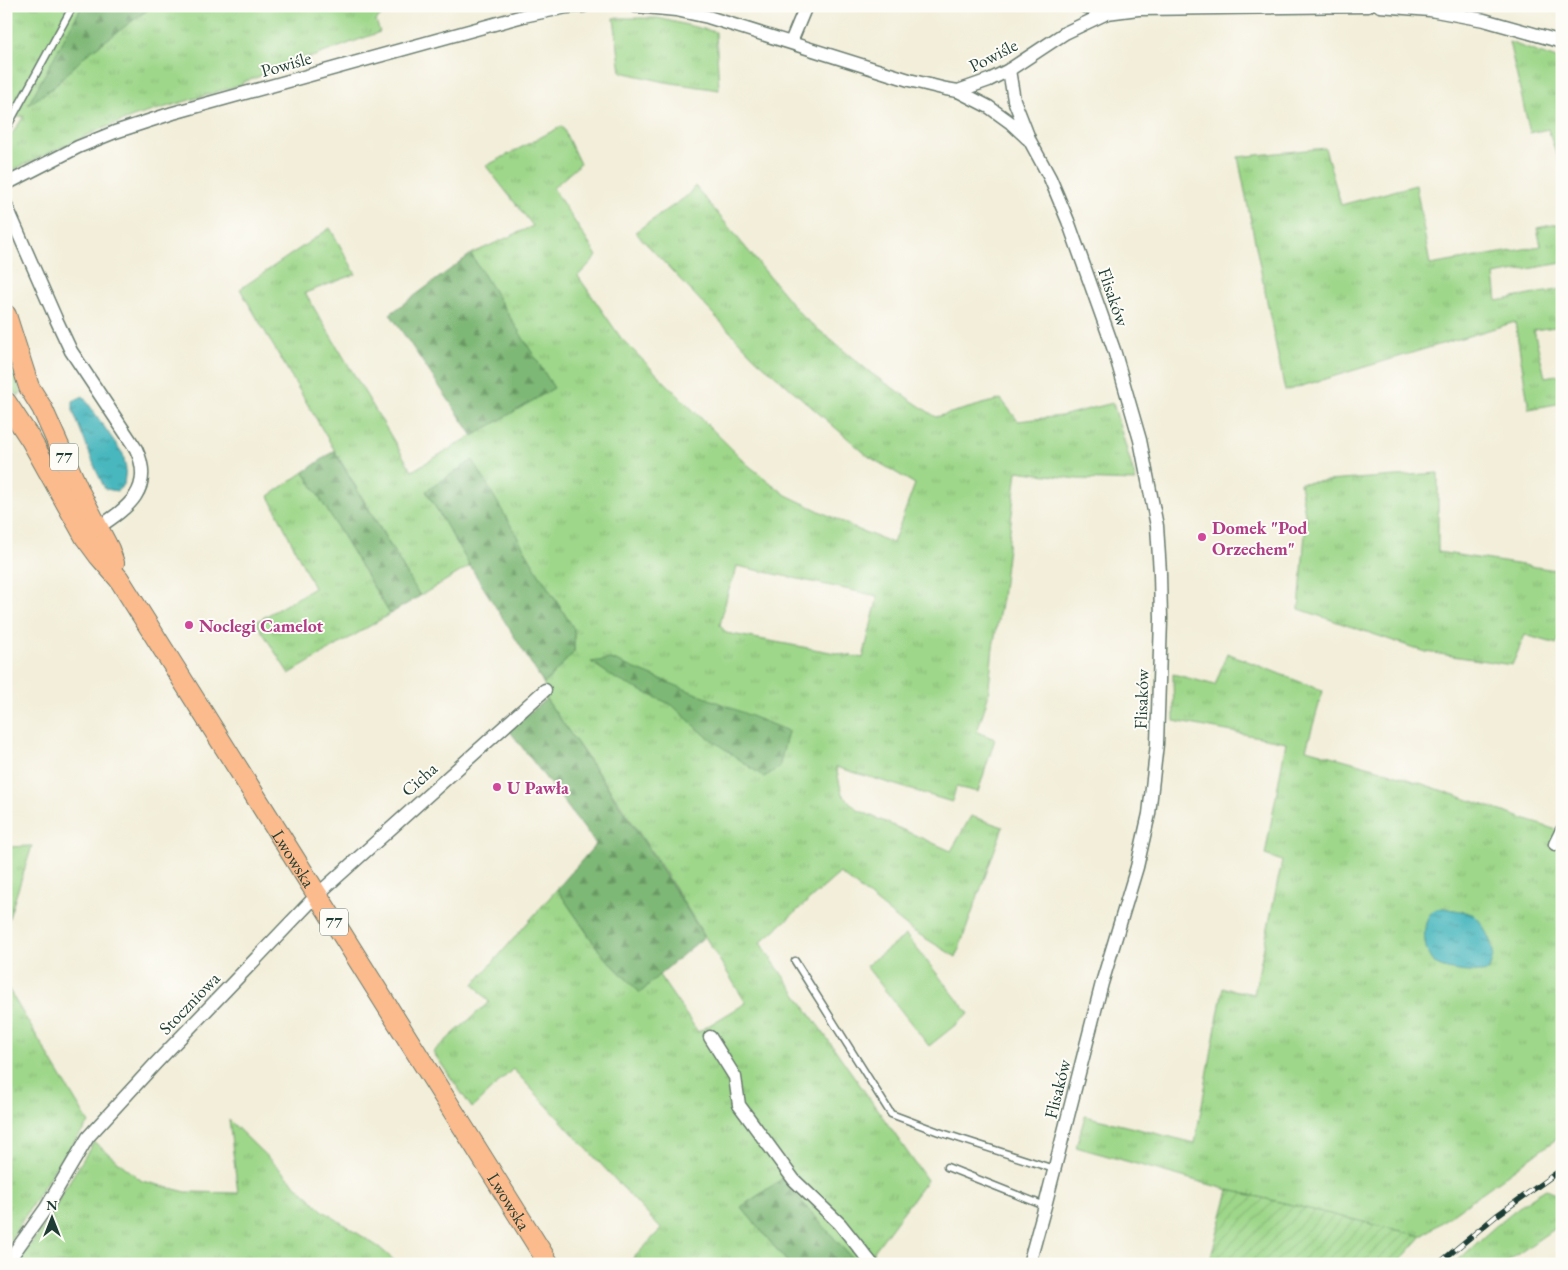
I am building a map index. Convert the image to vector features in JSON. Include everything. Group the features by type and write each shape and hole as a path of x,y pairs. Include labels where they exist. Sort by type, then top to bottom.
{"main road":[{"name":"Lwowska","path":"6,316 29,387 42,408 80,493 98,556 119,579 549,1264"},
{"name":"Lwowska","path":"29,387 27,413 31,440"},
{"name":"Lwowska","path":"6,402 92,532"}],"street":[{"name":"Powiśle","path":"6,184 78,147 115,132 173,114 522,16 567,7 584,6"},
{"name":"Powiśle","path":"635,6 676,10 708,17 909,80 958,90 989,80 1009,70 1065,33 1107,13 1138,9 1368,6"},
{"path":"791,42 806,6"},
{"path":"1084,6 1107,13"},
{"path":"1380,6 1430,10 1484,20 1562,42"},
{"name":"Flisaków","path":"1009,70 1014,100 1030,140 1050,178 1068,221 1117,359 1150,482 1157,526 1161,582 1156,744 1149,814 1137,867 1102,983 1029,1264"},
{"name":"Flisaków","path":"958,90 989,107 1030,140"},
{"path":"6,205 71,351 140,456 141,482 134,499 124,510 92,532"},
{"name":"Cicha","path":"317,895 545,690"},
{"path":"1555,844 1562,830"},
{"name":"Stoczniowa","path":"6,1264 46,1208 88,1137 317,895"},
{"path":"710,1037 735,1077 739,1106 794,1180 840,1224 872,1264"}],"lane":[{"path":"6,129 73,6"},
{"path":"795,961 892,1114 939,1132 1054,1169"},
{"path":"946,1167 1045,1206"}],"green space":[{"path":"6,6 391,6 376,21 380,32 240,85 136,116 99,130 6,173 6,143 24,116 6,118"},
{"path":"82,6 153,6 86,55 54,87 28,105"},
{"path":"614,18 658,18 716,32 719,90 665,82 621,72"},
{"path":"1509,42 1562,61 1562,171 1548,129 1530,133"},
{"path":"562,126 580,164 553,188 597,256 578,276 621,338 748,465 786,495 859,530 893,543 915,484 868,456 755,358 635,232 687,196 695,186 802,316 872,374 936,417 1001,399 1018,421 1061,416 1113,403 1136,481 1077,479 1017,471 988,697 977,732 995,739 978,792 956,787 952,802 836,767 842,794 858,810 951,851 971,816 1003,827 956,957 910,929 840,873 760,943 927,1180 872,1254 859,1264 782,1179 741,1207 789,1264 628,1264 661,1229 513,1069 472,1108 433,1052 489,1002 474,984 557,889 600,952 640,993 659,975 698,1032 746,1003 665,872 618,801 546,699 544,684 574,652 574,629 536,569 426,491 470,566 420,596 240,289 330,228 356,274 305,293 412,471 553,388 471,254 533,226 486,166","holes":["737,566 878,596 863,658 726,633 720,625"]},
{"path":"1325,148 1341,205 1416,185 1430,265 1541,246 1537,228 1562,223 1562,263 1494,275 1497,301 1562,289 1562,326 1534,330 1545,377 1562,374 1562,403 1529,409 1515,322 1285,391 1238,157"},
{"path":"471,254 554,388 473,436 390,314"},
{"path":"6,343 21,393 18,396 9,384 7,377"},
{"path":"334,451 420,596 390,614 304,472"},
{"path":"473,460 536,569 574,629 574,652 544,684 470,566 426,491"},
{"path":"304,472 390,614 289,674 256,622 314,588 269,496"},
{"path":"1438,473 1438,552 1562,571 1562,632 1557,644 1525,635 1512,665 1426,652 1299,609 1306,520 1300,483"},
{"path":"1227,653 1323,691 1306,749 1385,771 1562,832 1562,1135 1422,1236 1229,1190 1076,1147 1085,1116 1195,1143 1223,988 1254,994 1282,861 1265,855 1286,742 1174,721 1173,674 1215,685"},
{"path":"611,659 788,731 779,768 764,777 705,735 672,705 616,679 591,662"},
{"path":"546,699 627,817 704,937 640,993 600,952 557,889 596,844 509,730"},
{"path":"32,846 6,927 6,847"},
{"path":"906,935 969,1014 929,1046 866,966"},
{"path":"6,985 89,1123 60,1160 6,1247"},
{"path":"229,1120 322,1210 380,1248 398,1264 22,1264 19,1261 51,1216 64,1190 94,1142 142,1181 186,1192 238,1193"},
{"path":"782,1179 857,1264 789,1264 741,1207"},
{"path":"1546,1189 1555,1193 1562,1190 1562,1223 1504,1264 1454,1264 1521,1205"},
{"path":"1229,1190 1422,1236 1397,1264 1209,1264"}],"water":[{"path":"83,396 123,454 126,468 124,485 117,491 105,489 73,411 73,401"},
{"path":"1445,908 1472,914 1482,925 1493,951 1488,971 1453,970 1439,966 1431,960 1426,947 1426,924 1432,912"}],"railway":[{"path":"1438,1264 1496,1216 1562,1169"}],"place":[{"name":"Domek \"Pod Orzechem\"","path":"1202,537"},
{"name":"Noclegi Camelot","path":"189,625"},
{"name":"U Pawła","path":"497,787"}]}
